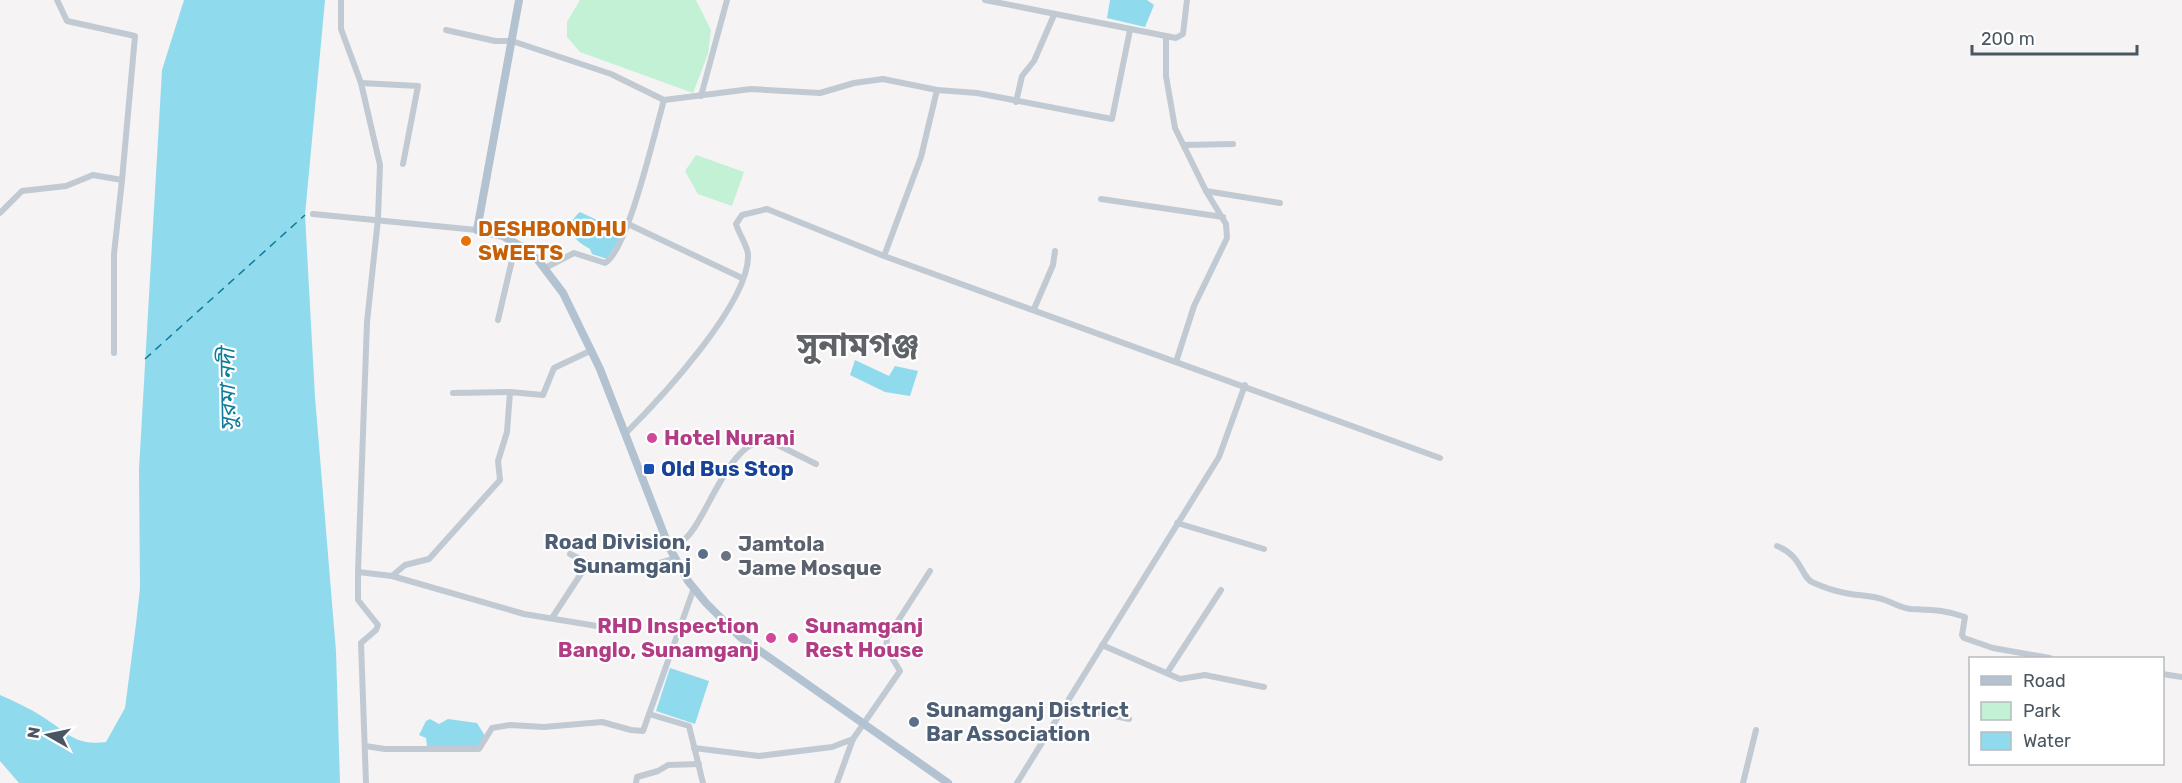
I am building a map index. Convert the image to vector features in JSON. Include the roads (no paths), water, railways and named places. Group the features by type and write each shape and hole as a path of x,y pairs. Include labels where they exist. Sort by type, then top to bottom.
{"main road":[{"path":"519,0 477,230 502,236 516,243 545,268 576,316 626,432 669,547 694,588 740,637 948,783"}],"street":[{"path":"57,0 67,21 135,36 114,254 114,353"},
{"path":"341,0 341,29 361,83 380,165 378,219 367,322 358,572 358,600 378,625 376,630 361,642 366,783"},
{"path":"701,96 727,0"},
{"path":"985,0 1176,38 1183,34 1186,0"},
{"path":"1016,102 1023,76 1035,61 1054,15"},
{"path":"446,30 495,41 512,41 611,74 664,100 751,89 820,93 854,83 883,79 937,90 977,93 1112,119 1130,30"},
{"path":"1166,37 1166,76 1175,128 1206,191 1226,224 1227,238 1194,306 1176,362"},
{"path":"361,83 419,87 403,164"},
{"path":"884,256 921,157 937,90"},
{"path":"545,268 574,253 605,263 618,248 628,224 664,100"},
{"path":"1184,145 1233,144"},
{"path":"0,213 22,191 66,186 93,175 122,180"},
{"path":"1206,191 1280,203"},
{"path":"1101,199 1223,218"},
{"path":"626,432 660,399 690,363 739,292 748,253 736,224 742,215 767,209 884,256 1440,458"},
{"path":"313,214 477,230"},
{"path":"628,224 742,278"},
{"path":"498,320 516,243"},
{"path":"1034,309 1053,265 1055,251"},
{"path":"453,393 510,392 543,395 554,368 592,350"},
{"path":"1017,783 1219,457 1245,386"},
{"path":"392,576 405,565 429,559 500,480 498,461 507,432 510,392"},
{"path":"669,547 686,537 730,466 750,447 764,440 770,441 816,464"},
{"path":"1178,523 1264,549"},
{"path":"1777,546 1798,559 1808,580 1815,584 1846,594 1860,593 1910,609 1945,610 1965,617 1964,638 1993,648 2044,657"},
{"path":"570,554 588,563 634,571 675,558"},
{"path":"552,618 588,563"},
{"path":"837,783 854,739 900,671 886,648 887,638 930,571"},
{"path":"358,572 392,576 524,614 609,628"},
{"path":"365,746 385,749 479,749 492,728 510,725 544,727 602,722 643,731 694,588"},
{"path":"1167,673 1221,590"},
{"path":"1102,645 1180,679 1205,675 1264,687"},
{"path":"2164,674 2182,677"},
{"path":"1064,705 1129,719"},
{"path":"649,714 689,726 703,783"},
{"path":"1743,783 1756,730"},
{"path":"694,748 766,755 832,747 854,739"},
{"path":"636,783 637,777 658,771 668,765 699,764"}],"water":[{"name":"সুরমা নদী","path":"184,0 325,0 305,215 315,397 336,651 340,783 19,783 0,761 0,695 38,714 72,737 95,743 106,742 125,708 140,588 139,469 162,70"},
{"path":"1110,0 1147,0 1154,5 1145,27 1107,18"},
{"path":"580,212 599,221 620,238 607,259 592,254 590,249 579,242 572,233 571,223"},
{"path":"855,360 889,376 895,366 918,371 910,396 885,392 850,375"},
{"path":"670,668 709,681 695,724 656,711"},
{"path":"430,719 439,724 448,719 477,723 485,736 477,748 427,746 426,738 419,735 426,721"}],"place":[{"name":"DESHBONDHU SWEETS","path":"466,241"},
{"name":"Hotel Nurani","path":"652,438"},
{"name":"Old Bus Stop","path":"649,469"},
{"name":"Road Division, Sunamganj","path":"703,554"},
{"name":"Jamtola Jame Mosque","path":"726,556"},
{"name":"RHD Inspection Banglo, Sunamganj","path":"771,638"},
{"name":"Sunamganj Rest House","path":"793,638"},
{"name":"Sunamganj District Bar Association","path":"914,722"}],"district":[{"name":"সুনামগঞ্জ","path":"858,344"}]}
